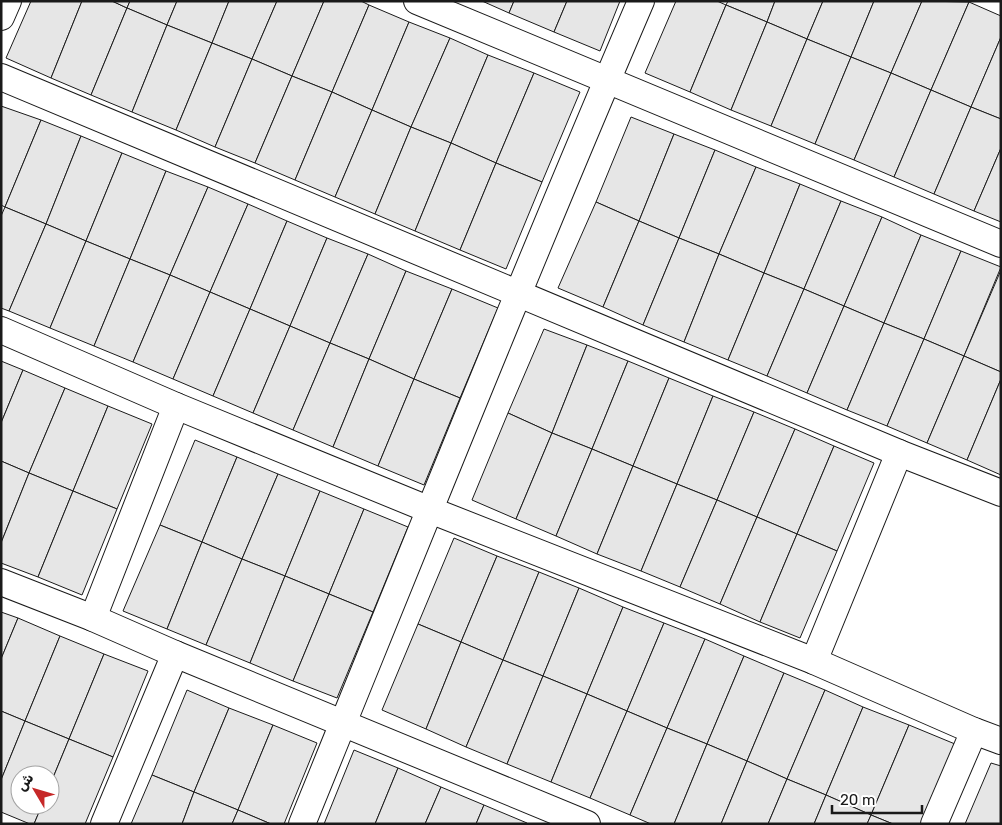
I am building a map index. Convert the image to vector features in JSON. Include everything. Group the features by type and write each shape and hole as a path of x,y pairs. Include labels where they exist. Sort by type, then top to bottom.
{"street":[{"path":"1,17 8,1"},
{"path":"417,1 1001,244"},
{"path":"302,824 518,294 641,1"},
{"path":"1,77 1001,494"},
{"path":"1,330 176,406 430,510 814,660 974,731 1001,741"},
{"path":"93,618 176,406"},
{"path":"814,660 899,453"},
{"path":"1,582 93,618 175,654 587,824"},
{"path":"104,824 175,654"},
{"path":"934,824 974,731"}],"building":[{"path":"31,1 82,1 51,78 6,58"},
{"path":"82,1 112,1 127,8 91,95 51,78"},
{"path":"112,1 130,1 127,8"},
{"path":"130,1 177,1 167,25 127,8"},
{"path":"177,1 229,1 212,43 167,25"},
{"path":"229,1 277,1 252,59 212,43"},
{"path":"277,1 324,1 292,76 252,59"},
{"path":"324,1 361,1 369,5 332,92 292,76"},
{"path":"482,1 514,1 509,13"},
{"path":"514,1 567,1 554,32 509,13"},
{"path":"567,1 620,1 600,51 554,32"},
{"path":"676,1 717,1 726,5 690,92 645,73"},
{"path":"728,1 775,1 767,22 726,5"},
{"path":"775,1 823,1 807,39 767,22"},
{"path":"823,1 874,1 851,57 807,39"},
{"path":"874,1 922,1 891,73 851,57"},
{"path":"922,1 969,2 931,90 891,73"},
{"path":"969,2 1001,16 1001,37 971,107 931,90"},
{"path":"369,5 409,22 372,110 332,92"},
{"path":"726,5 767,22 731,110 690,92"},
{"path":"127,8 167,25 132,112 91,95"},
{"path":"409,22 450,38 411,127 372,110"},
{"path":"767,22 807,39 771,126 731,110"},
{"path":"167,25 212,43 176,130 132,112"},
{"path":"1001,37 1001,119 971,107"},
{"path":"450,38 488,55 451,143 411,127"},
{"path":"807,39 851,57 815,144 771,126"},
{"path":"212,43 252,59 215,147 176,130"},
{"path":"488,55 534,73 496,163 451,143"},
{"path":"851,57 891,73 854,160 815,144"},
{"path":"252,59 292,76 255,163 215,147"},
{"path":"534,73 580,92 542,182 496,163"},
{"path":"891,73 931,90 894,177 854,160"},
{"path":"292,76 332,92 295,180 255,163"},
{"path":"931,90 971,107 934,194 894,177"},
{"path":"332,92 372,110 335,197 295,180"},
{"path":"1,106 41,120 5,207 1,205"},
{"path":"971,107 1001,119 1001,148 974,211 934,194"},
{"path":"372,110 411,127 375,214 335,197"},
{"path":"631,117 674,134 639,221 596,202"},
{"path":"41,120 81,136 46,224 5,207"},
{"path":"411,127 451,143 415,231 375,214"},
{"path":"674,134 715,150 679,238 639,221"},
{"path":"81,136 122,153 86,241 46,224"},
{"path":"451,143 496,163 460,250 415,231"},
{"path":"1001,148 1001,222 974,211"},
{"path":"715,150 756,167 719,254 679,238"},
{"path":"122,153 166,171 130,259 86,241"},
{"path":"496,163 542,182 506,269 460,250"},
{"path":"756,167 800,184 764,273 719,254"},
{"path":"166,171 208,187 170,275 130,259"},
{"path":"800,184 841,201 804,289 764,273"},
{"path":"208,187 248,204 210,292 170,275"},
{"path":"841,201 882,217 844,306 804,289"},
{"path":"596,202 639,221 603,307 558,288"},
{"path":"248,204 287,221 250,309 210,292"},
{"path":"5,207 46,224 9,311 1,308 1,216"},
{"path":"882,217 921,235 884,323 844,306"},
{"path":"287,221 327,238 290,326 250,309"},
{"path":"639,221 679,238 643,325 603,307"},
{"path":"46,224 86,241 50,328 9,311"},
{"path":"921,235 961,251 924,339 884,323"},
{"path":"327,238 368,254 330,343 290,326"},
{"path":"679,238 719,254 684,342 643,325"},
{"path":"86,241 130,259 94,346 50,328"},
{"path":"961,251 1001,267 964,356 924,339"},
{"path":"368,254 406,271 369,359 330,343"},
{"path":"719,254 764,273 728,360 684,342"},
{"path":"130,259 170,275 133,362 94,346"},
{"path":"1001,270 1001,372 964,356"},
{"path":"406,271 452,289 414,379 369,359"},
{"path":"764,273 804,289 767,376 728,360"},
{"path":"170,275 210,292 173,379 133,362"},
{"path":"452,289 498,308 460,398 414,379"},
{"path":"804,289 844,306 807,393 767,376"},
{"path":"210,292 250,309 213,396 173,379"},
{"path":"844,306 884,323 847,410 807,393"},
{"path":"250,309 290,326 253,413 213,396"},
{"path":"884,323 924,339 887,426 847,410"},
{"path":"290,326 330,343 293,430 253,413"},
{"path":"544,329 587,345 552,433 508,413"},
{"path":"924,339 964,356 927,443 887,426"},
{"path":"330,343 369,359 333,447 293,430"},
{"path":"587,345 628,361 592,449 552,433"},
{"path":"964,356 1001,372 1001,379 967,460 927,443"},
{"path":"369,359 414,379 378,466 333,447"},
{"path":"1,361 23,370 1,423"},
{"path":"628,361 669,378 633,466 592,449"},
{"path":"23,370 65,388 29,473 1,461 1,423"},
{"path":"669,378 713,396 677,484 633,466"},
{"path":"414,379 460,398 424,485 378,466"},
{"path":"1001,379 1001,475 967,460"},
{"path":"65,388 108,406 73,491 29,473"},
{"path":"713,396 754,412 717,500 677,484"},
{"path":"108,406 152,424 117,509 73,491"},
{"path":"754,412 795,429 757,517 717,500"},
{"path":"508,413 552,433 516,519 472,500"},
{"path":"795,429 834,446 797,534 757,517"},
{"path":"552,433 592,449 556,536 516,519"},
{"path":"195,440 237,457 202,542 160,525"},
{"path":"834,446 874,463 837,551 797,534"},
{"path":"592,449 633,466 597,554 556,536"},
{"path":"237,457 278,474 242,559 202,542"},
{"path":"1,461 29,473 1,543"},
{"path":"633,466 677,484 641,571 597,554"},
{"path":"29,473 73,491 38,577 1,563 1,543"},
{"path":"278,474 320,491 285,576 242,559"},
{"path":"677,484 717,500 680,587 641,571"},
{"path":"73,491 117,509 82,595 38,577"},
{"path":"320,491 364,509 329,594 285,576"},
{"path":"717,500 757,517 720,604 680,587"},
{"path":"364,509 408,527 373,612 329,594"},
{"path":"757,517 797,534 760,622 720,604"},
{"path":"160,525 202,542 167,629 123,611"},
{"path":"797,534 837,551 800,638 760,622"},
{"path":"454,538 497,556 461,642 418,624"},
{"path":"202,542 242,559 206,645 167,629"},
{"path":"497,556 539,572 503,660 461,642"},
{"path":"242,559 285,576 250,663 206,645"},
{"path":"539,572 579,588 543,676 503,660"},
{"path":"285,576 329,594 293,681 250,663"},
{"path":"579,588 623,607 587,694 543,676"},
{"path":"329,594 373,612 337,698 293,681"},
{"path":"623,607 664,623 627,711 587,694"},
{"path":"1,612 18,618 1,659"},
{"path":"18,618 60,636 25,721 1,711 1,659"},
{"path":"664,623 705,639 667,728 627,711"},
{"path":"418,624 461,642 426,729 382,710"},
{"path":"60,636 104,654 69,739 25,721"},
{"path":"705,639 744,656 707,744 667,728"},
{"path":"461,642 503,660 466,747 426,729"},
{"path":"104,654 148,671 113,757 69,739"},
{"path":"744,656 784,673 747,761 707,744"},
{"path":"503,660 543,676 507,764 466,747"},
{"path":"784,673 825,690 787,779 747,761"},
{"path":"543,676 587,694 551,782 507,764"},
{"path":"187,690 229,708 194,792 152,775"},
{"path":"825,690 863,707 826,795 787,779"},
{"path":"587,694 627,711 590,798 551,782"},
{"path":"863,707 909,725 871,815 826,795"},
{"path":"229,708 273,725 238,810 194,792"},
{"path":"1,711 25,721 1,780"},
{"path":"627,711 667,728 630,815 590,798"},
{"path":"25,721 69,739 58,765 10,765 10,815 38,815 34,824 1,812 1,780"},
{"path":"273,725 317,743 284,824 271,824 238,810"},
{"path":"909,725 955,744 922,824 893,824 871,815"},
{"path":"667,728 707,744 674,824 651,824 630,815"},
{"path":"69,739 113,757 85,824 34,824 38,815 60,815 60,765 58,765"},
{"path":"707,744 747,761 721,824 674,824"},
{"path":"354,750 398,768 375,824 324,824"},
{"path":"747,761 787,779 768,824 721,824"},
{"path":"991,763 1001,766 1001,824 965,824"},
{"path":"398,768 441,787 425,824 375,824"},
{"path":"152,775 194,792 182,824 131,824"},
{"path":"787,779 826,795 814,824 768,824"},
{"path":"441,787 484,805 476,824 425,824"},
{"path":"194,792 238,810 232,824 182,824"},
{"path":"826,795 871,815 867,824 814,824"},
{"path":"484,805 527,823 476,824"},
{"path":"238,810 271,824 232,824"},
{"path":"871,815 893,824 867,824"}]}
